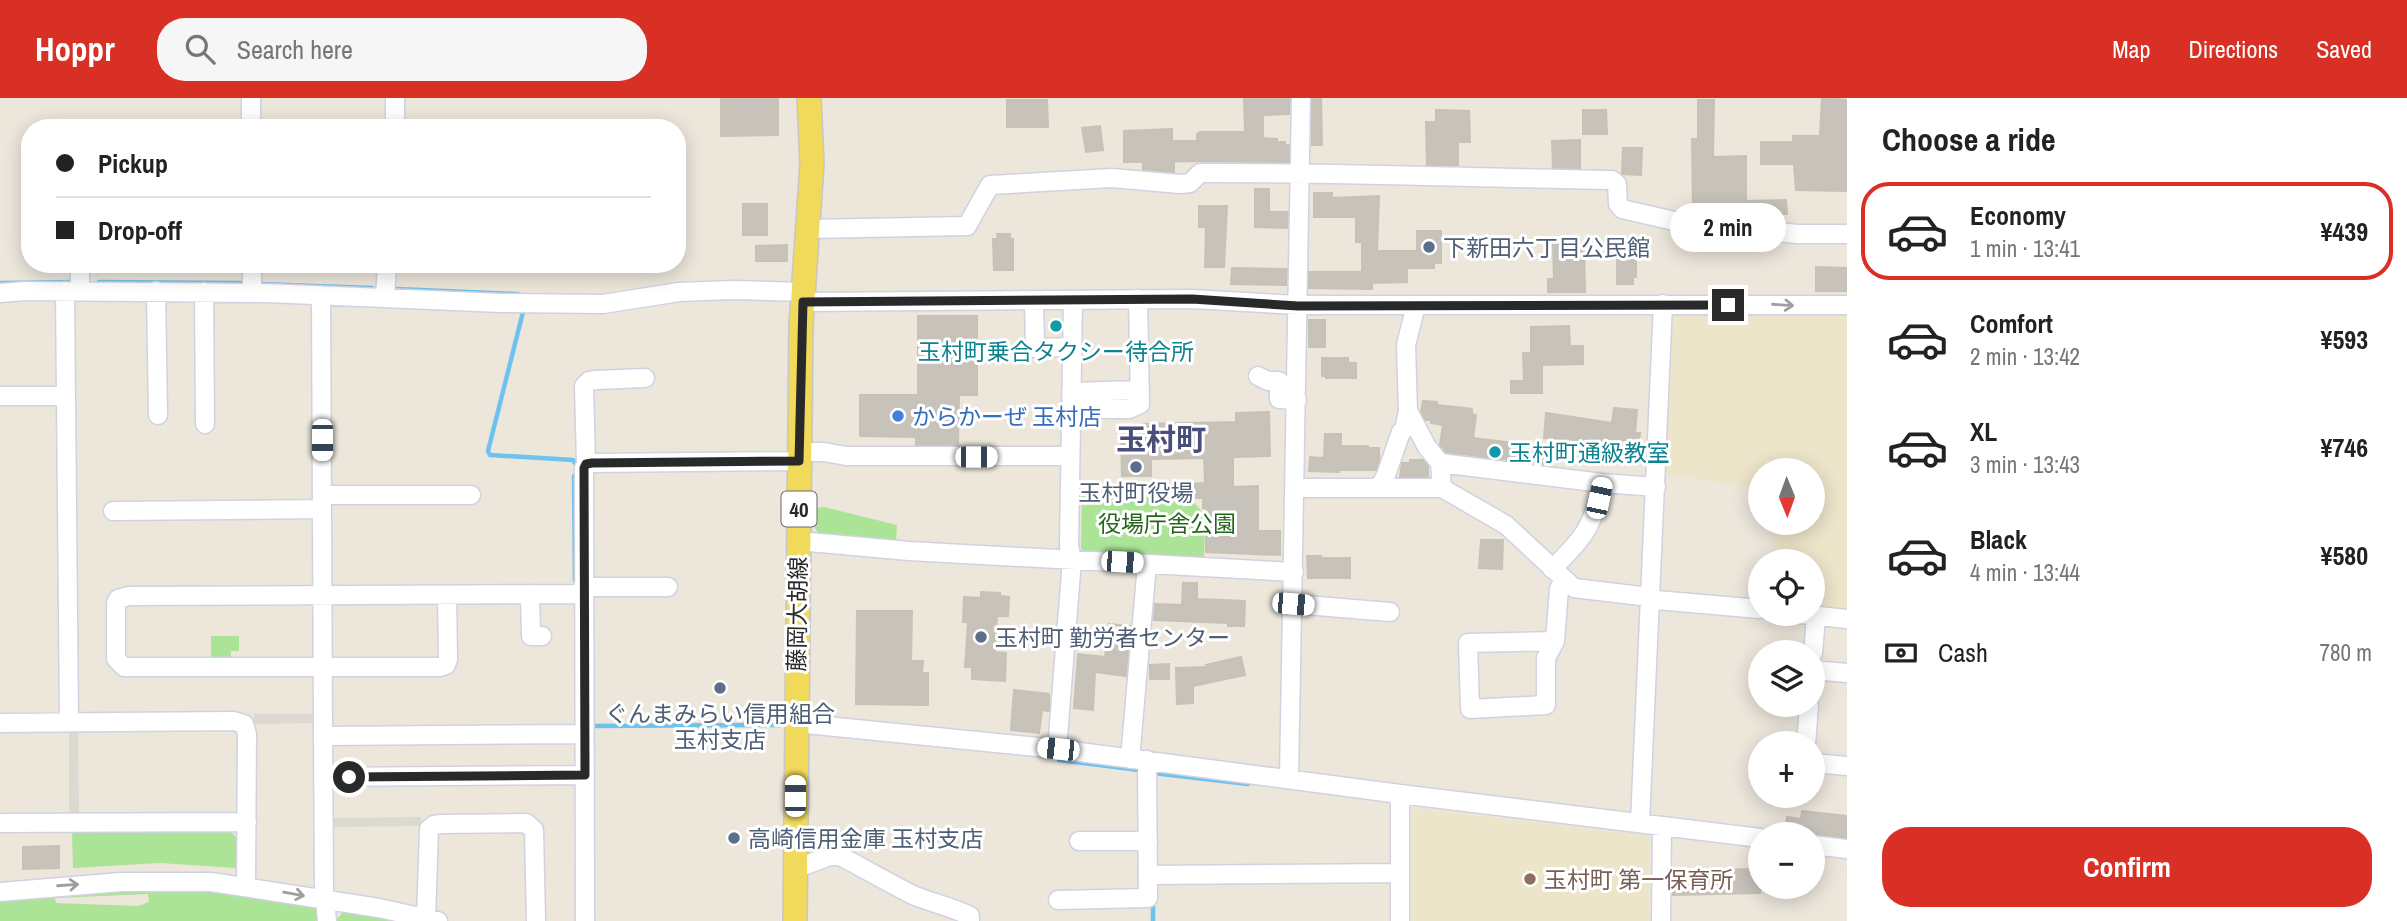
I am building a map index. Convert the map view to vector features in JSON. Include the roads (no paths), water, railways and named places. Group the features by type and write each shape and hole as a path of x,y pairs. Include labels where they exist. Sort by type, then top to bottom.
{"main road":[{"name":"藤岡大胡線","path":"795,921 799,456 803,297 812,164 808,98"}],"street":[{"path":"251,98 251,119"},
{"path":"395,98 395,119"},
{"path":"1289,779 1301,98"},
{"path":"809,229 967,226 990,185 1112,178 1180,184 1190,183 1200,173 1300,172 1428,178 1612,180 1617,184 1618,204 1622,209 1671,220 1797,234 1847,234"},
{"path":"69,722 65,396 73,292 78,273"},
{"path":"252,273 252,292"},
{"path":"384,298 386,273"},
{"path":"0,293 252,292 501,303 603,304 679,292 745,290 803,297 1192,299 1298,306 1847,304"},
{"path":"156,292 158,415"},
{"path":"204,292 205,424"},
{"path":"321,295 323,777 327,921"},
{"path":"1071,400 1129,409 1140,404 1138,299"},
{"path":"1034,300 1035,348 1072,347"},
{"path":"1058,749 1072,560 1069,547 1073,300"},
{"path":"1640,823 1663,304"},
{"path":"1379,488 1404,430 1408,411 1406,345 1416,305"},
{"path":"1258,376 1268,381 1279,381 1279,399 1297,400"},
{"path":"585,921 584,386 596,380 645,378"},
{"path":"0,396 65,396"},
{"path":"1408,411 1427,447 1440,463 1442,488"},
{"path":"586,464 799,456 824,452 846,456 1070,456"},
{"path":"1440,463 1656,487"},
{"path":"1555,640 1468,643 1470,709 1546,705 1546,658 1555,640 1558,574 1596,514 1602,483"},
{"path":"1295,488 1442,488 1506,525 1574,588 1656,600 1748,608"},
{"path":"113,511 471,495"},
{"path":"798,541 909,551 1294,572"},
{"path":"1058,900 1148,898 1148,841 1139,759 1147,564"},
{"path":"447,595 448,659 446,665 440,667 124,667 116,659 115,610 118,599 129,596 530,594 668,587"},
{"path":"530,594 531,636 542,636"},
{"path":"1293,604 1390,612"},
{"path":"1825,617 1847,619"},
{"path":"1825,671 1847,673"},
{"path":"0,723 234,721 244,724 247,734 246,886"},
{"path":"796,723 1058,749 1748,837"},
{"path":"323,736 584,734"},
{"path":"1825,764 1847,766"},
{"path":"323,777 585,775"},
{"path":"1400,794 1400,921"},
{"path":"0,823 247,822"},
{"path":"0,892 121,882 172,881 246,886 432,920 428,908 429,829 441,824 526,823 534,830 536,921"},
{"path":"1661,921 1662,826"},
{"path":"1079,841 1148,841"},
{"path":"1825,846 1847,849"},
{"path":"795,869 830,856 840,856 912,894 970,916 970,921"},
{"path":"1149,874 1399,873"}],"waterway":[{"path":"0,283 73,282"},
{"path":"99,282 244,283"},
{"path":"260,284 372,288"},
{"path":"397,289 518,294"},
{"path":"523,312 488,451 490,455 573,460 575,463"},
{"path":"574,476 575,580"},
{"path":"592,726 780,725"},
{"path":"1059,760 1139,770"},
{"path":"1153,773 1248,784"},
{"path":"1153,906 1153,921"}],"place":[{"name":"下新田六丁目公民館","path":"1429,247"},
{"name":"玉村町乗合タクシー待合所","path":"1056,326"},
{"name":"からかーぜ 玉村店","path":"898,416"},
{"name":"玉村町通級教室","path":"1495,452"},
{"name":"玉村町役場","path":"1136,467"},
{"name":"玉村町 勤労者センター","path":"981,637"},
{"name":"ぐんまみらい信用組合 玉村支店","path":"720,688"},
{"name":"高崎信用金庫 玉村支店","path":"734,838"},
{"name":"玉村町 第一保育所","path":"1530,879"}],"district":[{"name":"玉村町","path":"1161,439"}],"park label":[{"name":"役場庁舎公園","path":"1167,523"}]}
